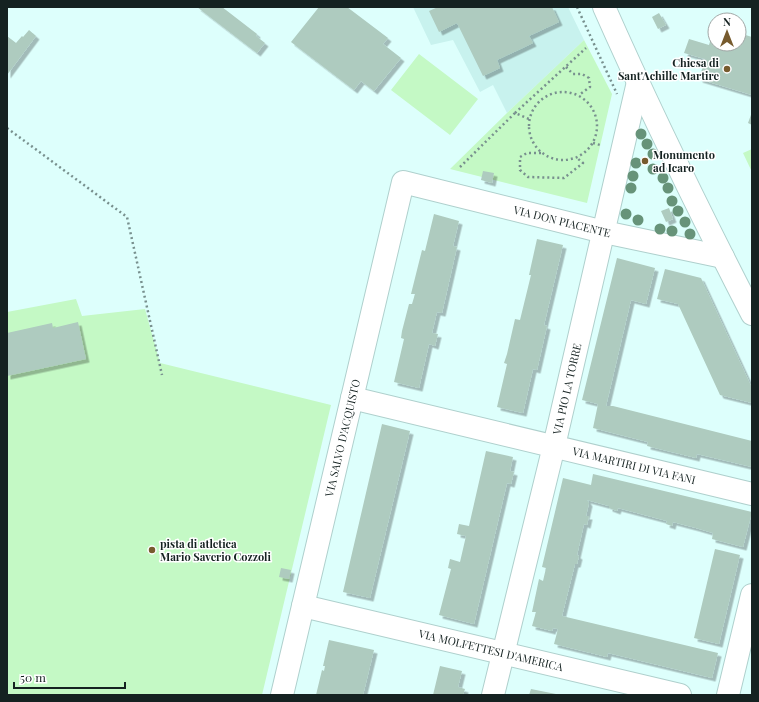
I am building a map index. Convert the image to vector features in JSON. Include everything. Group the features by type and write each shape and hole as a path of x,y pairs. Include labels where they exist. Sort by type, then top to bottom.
{"street":[{"path":"604,7 638,82 752,314"},
{"name":"VIA PIO LA TORRE","path":"493,695 554,446 638,82"},
{"name":"VIA DON PIACENTE","path":"403,182 604,232 723,257"},
{"name":"VIA SALVO D'ACQUISTO","path":"282,695 403,182"},
{"name":"VIA MARTIRI DI VIA FANI","path":"352,398 752,494"},
{"path":"728,695 752,595"},
{"name":"VIA MOLFETTESI D'AMERICA","path":"303,606 680,695"}],"path":[{"path":"577,7 619,99"},
{"path":"460,167 515,113 586,48"},
{"path":"566,67 573,74 582,74 589,78 590,87 579,95"},
{"path":"558,92 568,92 579,95 588,102 594,111 597,122 597,132 593,143 587,151 577,158 556,160 541,153 531,140 528,130 529,120 532,110 539,101 548,95 558,92"},
{"path":"515,113 529,120"},
{"path":"7,128 127,217 162,375"},
{"path":"593,143 600,145"},
{"path":"541,153 526,153 520,157 520,170 528,176 564,178 583,163 577,158"}],"shaded area":[{"path":"413,7 568,7 584,40 507,113 493,85 480,92 453,40 431,45"}],"green space":[{"path":"584,40 612,94 587,203 450,169 507,113"},
{"path":"419,54 478,99 450,135 391,90"},
{"path":"752,149 752,172 743,153"},
{"name":"pista di atletica Mario Saverio Cozzoli","path":"76,299 82,316 145,309 160,363 331,405 262,695 7,695 7,312"}],"building":[{"path":"197,7 222,7 257,34 256,36 265,43 257,53"},
{"path":"319,7 347,7 388,38 383,44 401,58 374,91 361,81 354,90 291,42"},
{"path":"438,7 552,7 559,22 529,36 533,43 497,60 500,68 483,76 457,23 439,32 429,11"},
{"path":"659,13 666,25 658,29 652,17"},
{"path":"29,30 36,36 7,75 7,36 16,43"},
{"name":"Chiesa di Sant'Achille Martire","path":"747,35 752,37 752,95 699,79 705,59 684,53 689,39 707,44 707,52 747,52"},
{"path":"752,112 752,125 748,123"},
{"path":"483,171 494,173 492,183 481,180"},
{"path":"669,208 673,219 666,222 661,211"},
{"path":"434,214 459,221 453,246 457,247 442,313 437,312 432,333 438,334 435,346 429,344 419,388 394,382 404,339 401,338 402,331 409,304 412,304 415,294 411,294 422,250 425,251"},
{"path":"537,239 563,245 544,325 547,326 537,370 533,369 523,413 497,407 507,364 504,363 515,319 520,320 531,275 529,275"},
{"path":"617,258 655,268 646,304 631,300 606,406 613,406 752,441 752,467 697,454 696,458 647,446 648,442 593,428 598,404 582,400"},
{"path":"665,269 701,278 752,388 752,403 720,395 678,304 657,299"},
{"path":"78,322 86,359 7,376 7,333 52,323 53,328"},
{"path":"382,424 410,431 370,598 343,592"},
{"path":"486,451 513,457 510,471 514,472 511,484 507,483 474,624 439,615 451,569 448,568 450,559 460,562 466,536 457,534 459,524 469,526"},
{"path":"593,474 752,512 743,547 712,539 713,533 673,522 672,526 666,524 667,521 618,508 617,511 609,508 609,506 587,500 589,503 586,516 589,516 587,525 584,524 577,555 579,556 577,564 575,564 562,616 718,653 712,678 608,653 607,657 554,644 558,629 553,628 552,631 532,626 536,612 532,612 539,579 543,581 546,568 542,567 563,478 591,485"},
{"path":"715,549 740,555 719,644 694,638"},
{"path":"281,568 291,570 289,579 279,577"},
{"path":"329,640 374,650 363,695 316,695 322,670 324,671 325,666 323,666"},
{"path":"440,666 462,671 458,687 465,689 463,695 433,695"},
{"path":"531,689 556,694 529,695"}],"place":[{"name":"Chiesa di Sant'Achille Martire","path":"727,69"},
{"name":"Monumento ad Icaro","path":"645,161"},
{"name":"pista di atletica Mario Saverio Cozzoli","path":"152,550"}]}
